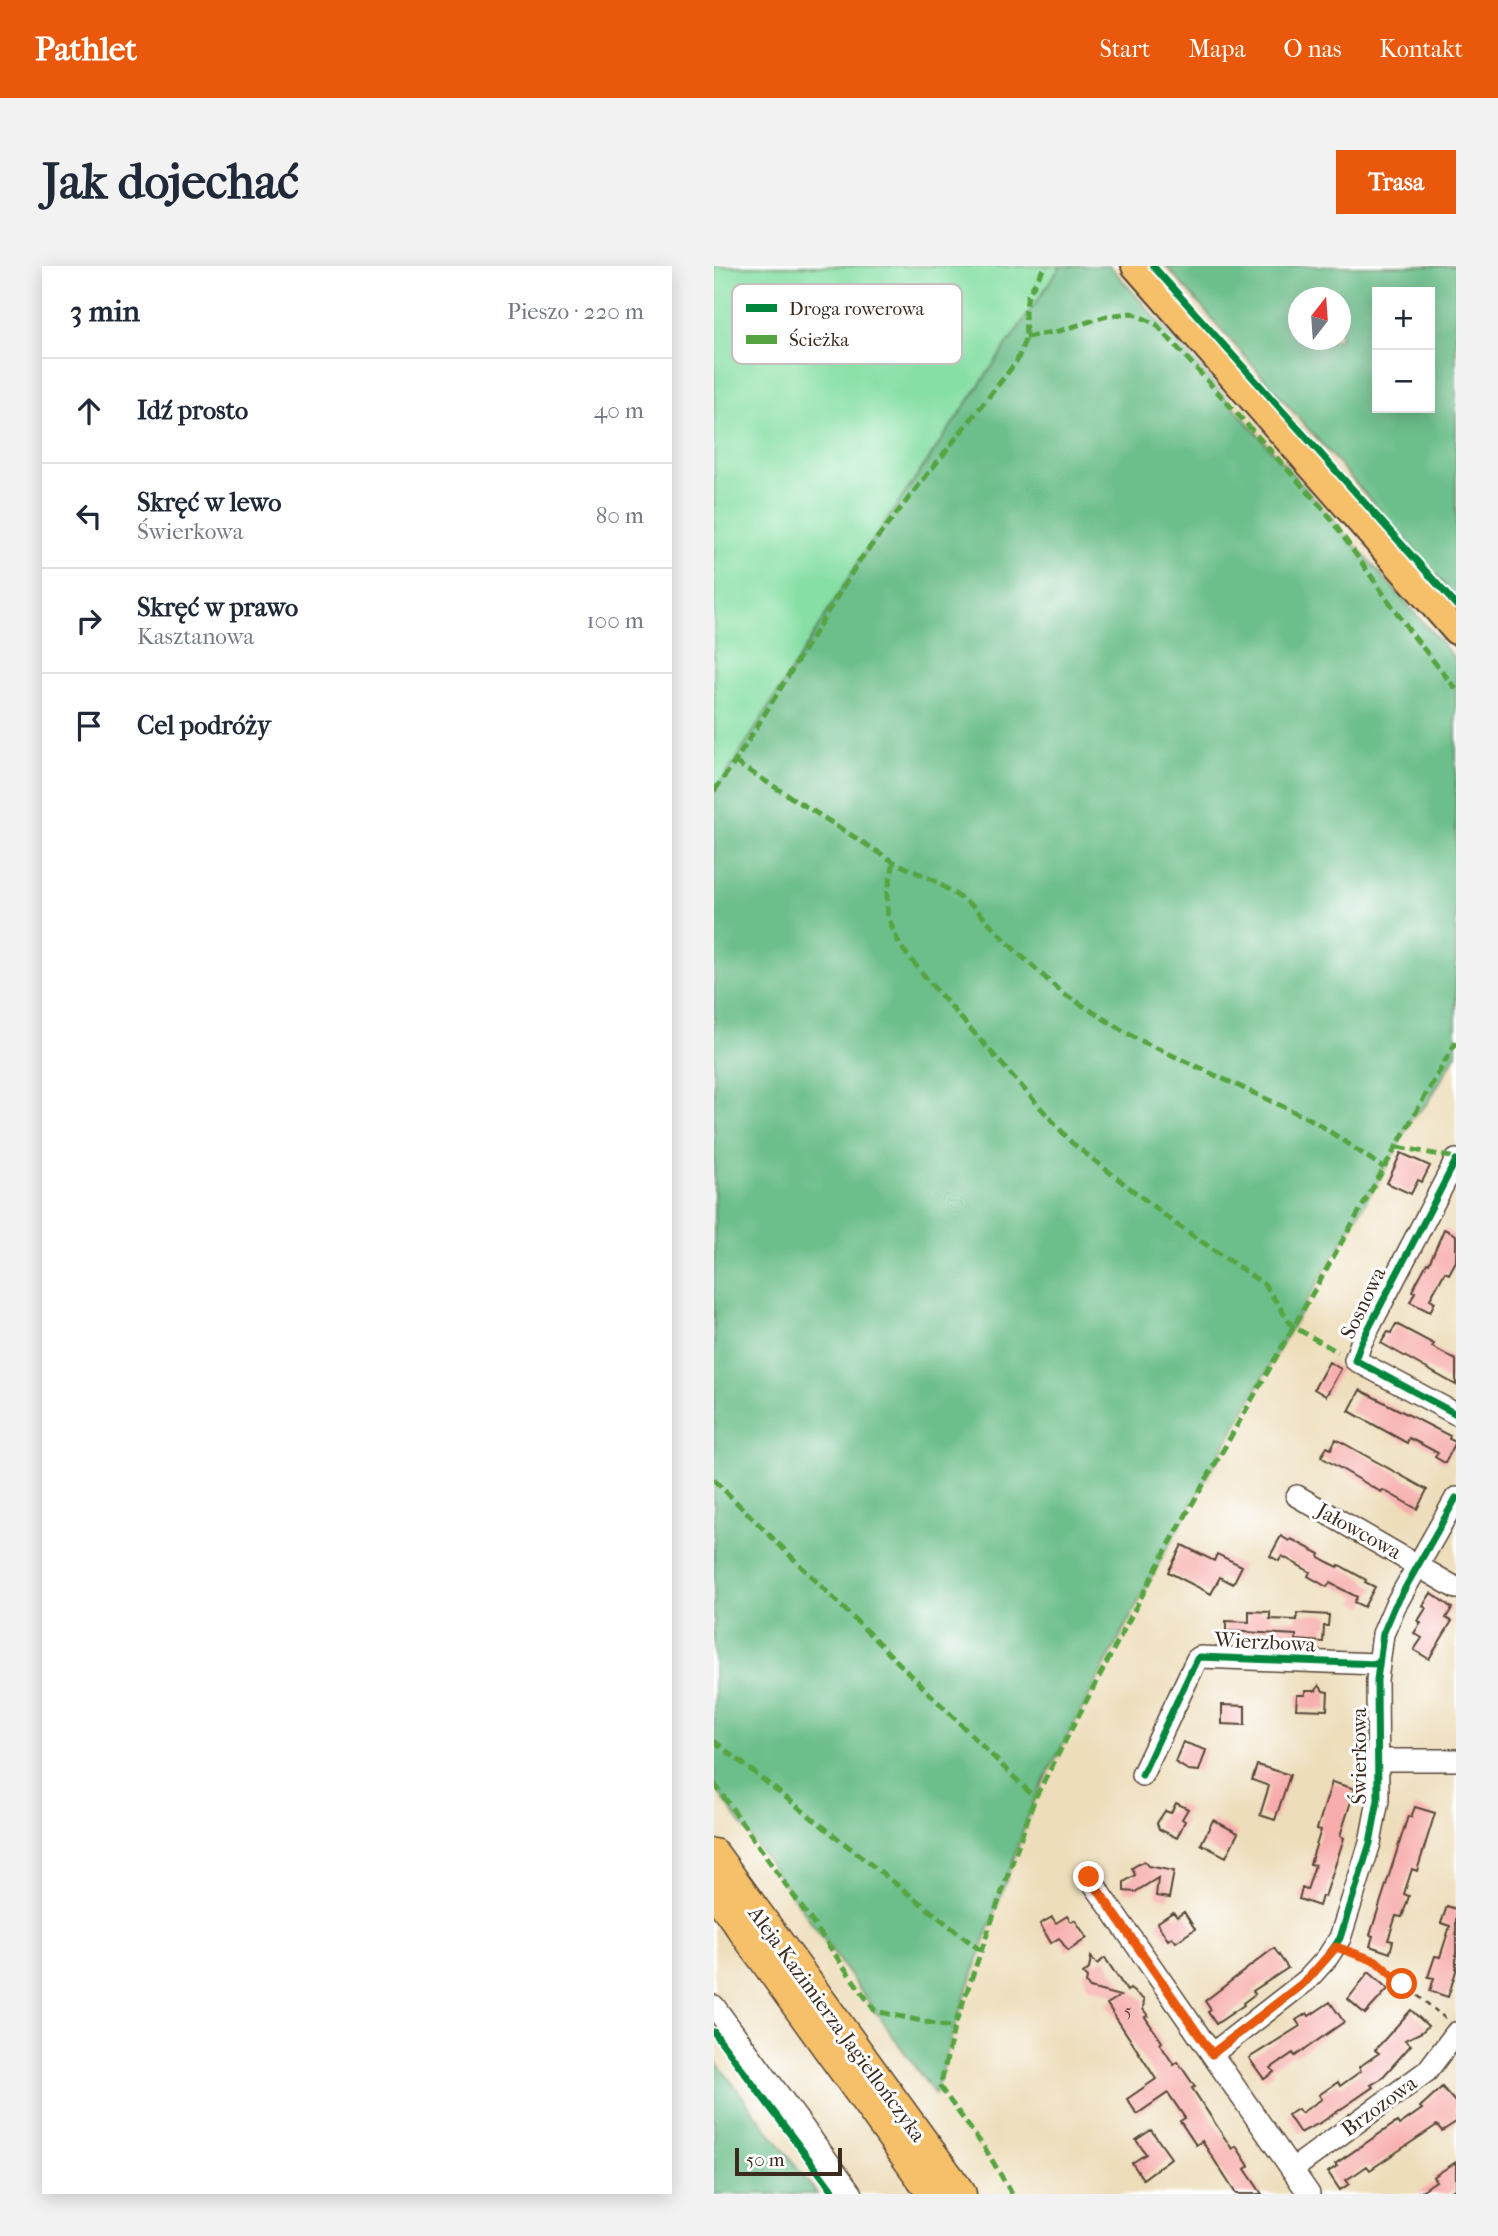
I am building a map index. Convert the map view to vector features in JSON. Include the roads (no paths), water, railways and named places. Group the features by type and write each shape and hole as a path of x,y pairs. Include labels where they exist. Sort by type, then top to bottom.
{"highway":[{"name":"Aleja Kazimierza Jagiellończyka","path":"714,1854 961,2194"},
{"name":"Aleja Kazimierza Jagiellończyka","path":"714,1890 933,2194"}],"main road":[{"path":"1135,266 1456,631"}],"street":[{"name":"Sosnowa","path":"1456,1160 1361,1343 1355,1360 1456,1414"},
{"name":"Jałowcowa","path":"1297,1496 1456,1588"},
{"name":"Świerkowa","path":"1212,2054 1307,1980 1336,1947 1370,1843 1378,1800 1377,1664 1389,1620 1456,1498"},
{"name":"Wierzbowa","path":"1142,1775 1200,1657 1377,1664"},
{"path":"1379,1760 1456,1760"},
{"path":"1089,1877 1309,2194"},
{"path":"714,2006 852,2194"},
{"name":"Brzozowa","path":"1293,2169 1427,2071 1452,2027"}]}
